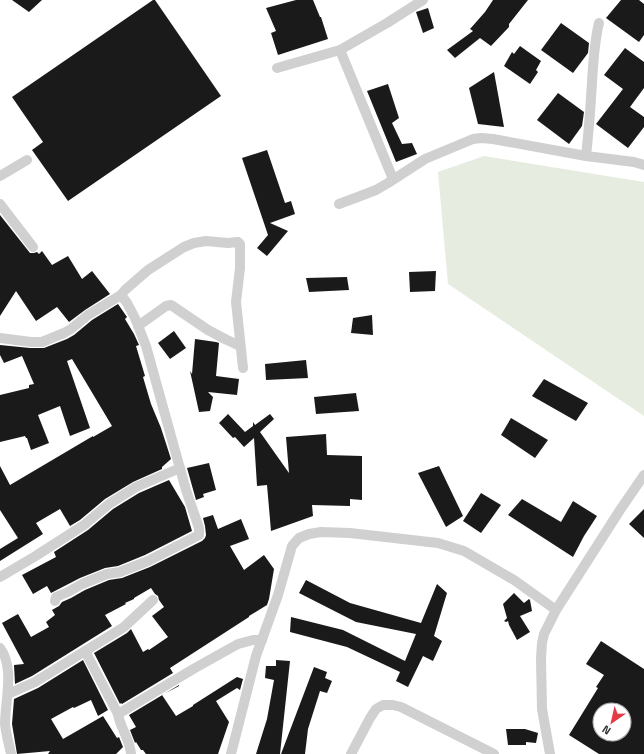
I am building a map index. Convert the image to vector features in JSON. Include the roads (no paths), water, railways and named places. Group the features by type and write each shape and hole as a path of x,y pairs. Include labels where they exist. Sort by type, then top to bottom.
{"street":[{"path":"277,68 340,50 423,0"},
{"path":"586,156 593,67 599,23"},
{"path":"340,50 393,179"},
{"path":"339,204 369,192 425,159 473,139 493,139 586,156 634,162 644,165"},
{"path":"0,176 27,160"},
{"path":"0,204 33,247"},
{"path":"0,338 42,342 71,329 88,315 121,295 124,290 148,270 184,247 194,242 238,242 240,244 240,268 236,302 243,368"},
{"path":"55,600 56,597 82,584 107,574 120,572 142,564 199,535 199,528 186,490 146,346 135,318 121,295"},
{"path":"138,326 166,306 171,305 208,330 240,346"},
{"path":"0,577 84,525 109,504 136,487 180,468"},
{"path":"550,754 542,709 542,643 544,634 556,610 644,475"},
{"path":"231,754 256,656 278,595 292,546 299,538 309,534 321,532 350,533 438,543 464,551 514,580 556,610"},
{"path":"8,694 35,682 124,627 152,600"},
{"path":"118,714 238,644 253,640 262,640"},
{"path":"0,648 6,659 7,666 8,694 5,722 11,754"},
{"path":"85,651 118,714 131,749 131,754"},
{"path":"351,754 376,709 393,705 401,707 494,754"}]}
